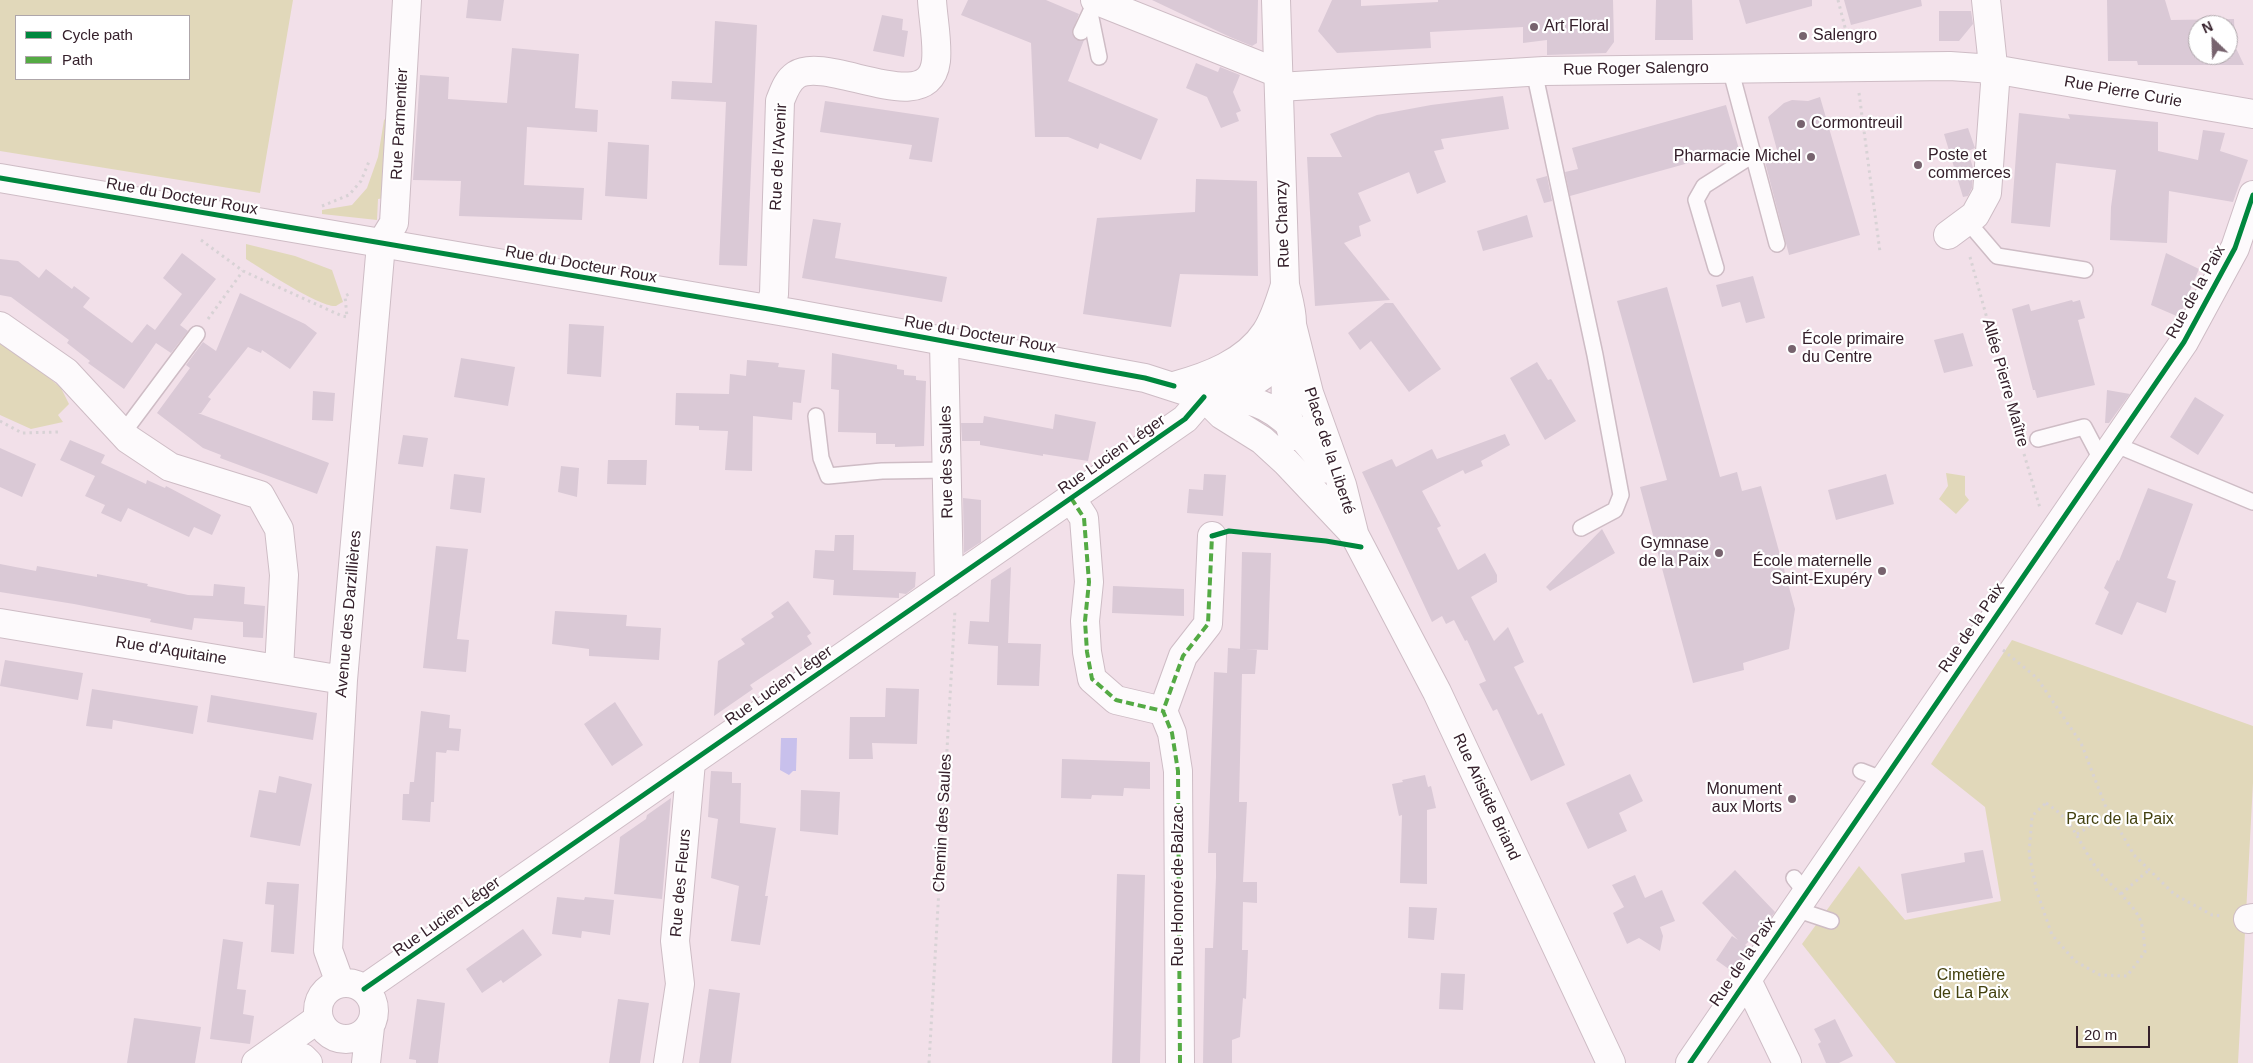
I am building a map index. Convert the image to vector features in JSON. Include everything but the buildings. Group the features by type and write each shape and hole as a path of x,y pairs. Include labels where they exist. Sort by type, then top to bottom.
{"street":[{"name":"Rue Parmentier","path":"382,244 394,223 407,0"},
{"name":"Rue de l'Avenir","path":"769,309 774,294 780,101 786,84 796,75 810,70 899,88 917,85 929,78 936,62 932,0"},
{"name":"Rue Chanzy","path":"1276,0 1285,285 1291,310 1290,333"},
{"path":"1959,228 1976,215 1987,193 1994,96 1994,69 1986,0"},
{"path":"1094,4 1279,80"},
{"name":"Rue Roger Salengro","path":"1279,80 1534,71 1856,66 1950,66 1994,69"},
{"name":"Rue Pierre Curie","path":"1994,69 2253,114"},
{"name":"Rue du Docteur Roux","path":"0,178 769,309 1145,378 1165,384"},
{"name":"Rue de la Paix","path":"1690,1063 1747,980 1798,893 1872,775 1984,634 2184,342 2235,248 2253,196"},
{"name":"Avenue des Darzillières","path":"352,986 328,950 343,680 382,244"},
{"path":"1165,384 1201,379 1245,355 1266,333 1276,313 1285,285"},
{"path":"0,326 66,372 123,433 170,467 260,495 279,528 284,575 279,669"},
{"path":"1204,397 1246,386 1265,374 1281,356 1290,333"},
{"name":"Place de la Liberté","path":"1290,333 1295,405 1330,490 1354,534"},
{"name":"Rue des Saules","path":"944,342 949,583"},
{"name":"Place de la Liberté","path":"1165,384 1204,397 1222,415 1262,440 1286,462 1330,490"},
{"path":"1204,397 1295,405 1330,490"},
{"name":"Rue Lucien Léger","path":"324,1063 324,1027 319,1001 331,987 352,986 691,762 1185,419 1204,397"},
{"path":"1071,498 1084,518 1088,582 1085,621 1087,652 1092,679 1116,700 1164,711 1183,656 1208,624 1212,536"},
{"name":"Rue Aristide Briand","path":"1354,534 1437,692 1611,1063"},
{"name":"Rue d'Aquitaine","path":"0,623 343,680"},
{"name":"Rue Honoré de Balzac","path":"1164,711 1172,733 1178,771 1180,1063"},
{"name":"Rue des Fleurs","path":"668,1063 680,984 675,941 691,762"},
{"path":"1747,980 1787,1063"},
{"path":"352,986 372,999 375,1008 370,1027 366,1063"},
{"path":"260,1060 324,1027 337,1038 355,1038 370,1027"},
{"path":"260,1060 303,1058 308,1063"}],"lane":[{"path":"1080,32 1094,4"},
{"path":"1094,4 1098,57"},
{"path":"1730,68 1777,244"},
{"path":"1534,71 1594,355 1621,495 1615,510 1581,528"},
{"path":"1716,268 1696,200 1704,186 1753,154"},
{"path":"1959,228 1998,256 2085,270"},
{"path":"123,433 197,334"},
{"path":"816,416 820,458 828,476 882,471 947,470"},
{"path":"2038,439 2084,427 2108,452 2253,502"},
{"path":"1798,893 1831,921"}],"path":[{"path":"1838,0 1856,66 1880,252"},
{"path":"318,208 349,195 361,181 372,155"},
{"path":"196,236 243,272 347,317 345,296 378,280"},
{"path":"197,334 243,272"},
{"path":"0,421 22,433 58,432"},
{"path":"1984,634 2037,678 2081,743 2110,814 2134,855 2174,894 2212,915 2244,918"},
{"path":"2046,804 2060,813 2077,834 2095,867 2120,894 2141,921 2145,952 2128,976 2100,975 2075,961 2052,935 2037,892 2029,854 2032,816 2046,804"},
{"path":"2077,834 2110,814"},
{"path":"2120,894 2149,870"}],"green space":[{"path":"0,0 293,0 260,193 0,151"},
{"path":"389,115 385,198 378,199 377,220 322,214 322,210 352,205 367,188 378,157 384,120"},
{"path":"246,244 295,256 332,270 343,302 336,306 328,305 277,278 246,259"},
{"path":"0,335 61,388 69,404 58,415 63,422 31,429 0,415"},
{"path":"1946,473 1965,476 1965,495 1969,500 1956,514 1939,499 1948,486"},
{"name":"Parc de la Paix","path":"2012,640 2253,726 2253,783 2238,1063 1896,1063 1802,944 1859,866 1905,920 2001,901 1985,807 1931,764"}],"shaded area":[{"path":"781,738 797,738 796,771 789,775 780,770"}],"marked path":[{"path":"1071,498 1084,518 1089,582 1085,621 1087,652 1092,679 1116,700 1163,711"},
{"path":"1180,1063 1178,771 1172,733 1163,711 1183,656 1208,624 1212,536 1216,535"}],"cycle path":[{"path":"0,178 769,309 1145,378 1174,386"},
{"path":"1690,1063 2184,342 2235,248 2253,195"},
{"path":"364,989 1185,419 1204,397"},
{"path":"1212,536 1229,531 1326,541 1361,547"}],"place":[{"name":"Art Floral","path":"1534,27"},
{"name":"Salengro","path":"1803,36"},
{"name":"Cormontreuil","path":"1801,124"},
{"name":"Pharmacie Michel","path":"1811,157"},
{"name":"Poste et commerces","path":"1918,165"},
{"name":"École primaire du Centre","path":"1792,349"},
{"name":"Gymnase de la Paix","path":"1719,553"},
{"name":"École maternelle Saint-Exupéry","path":"1882,571"},
{"name":"Monument aux Morts","path":"1792,799"}],"park label":[{"name":"Cimetière de La Paix","path":"1971,985"}]}
